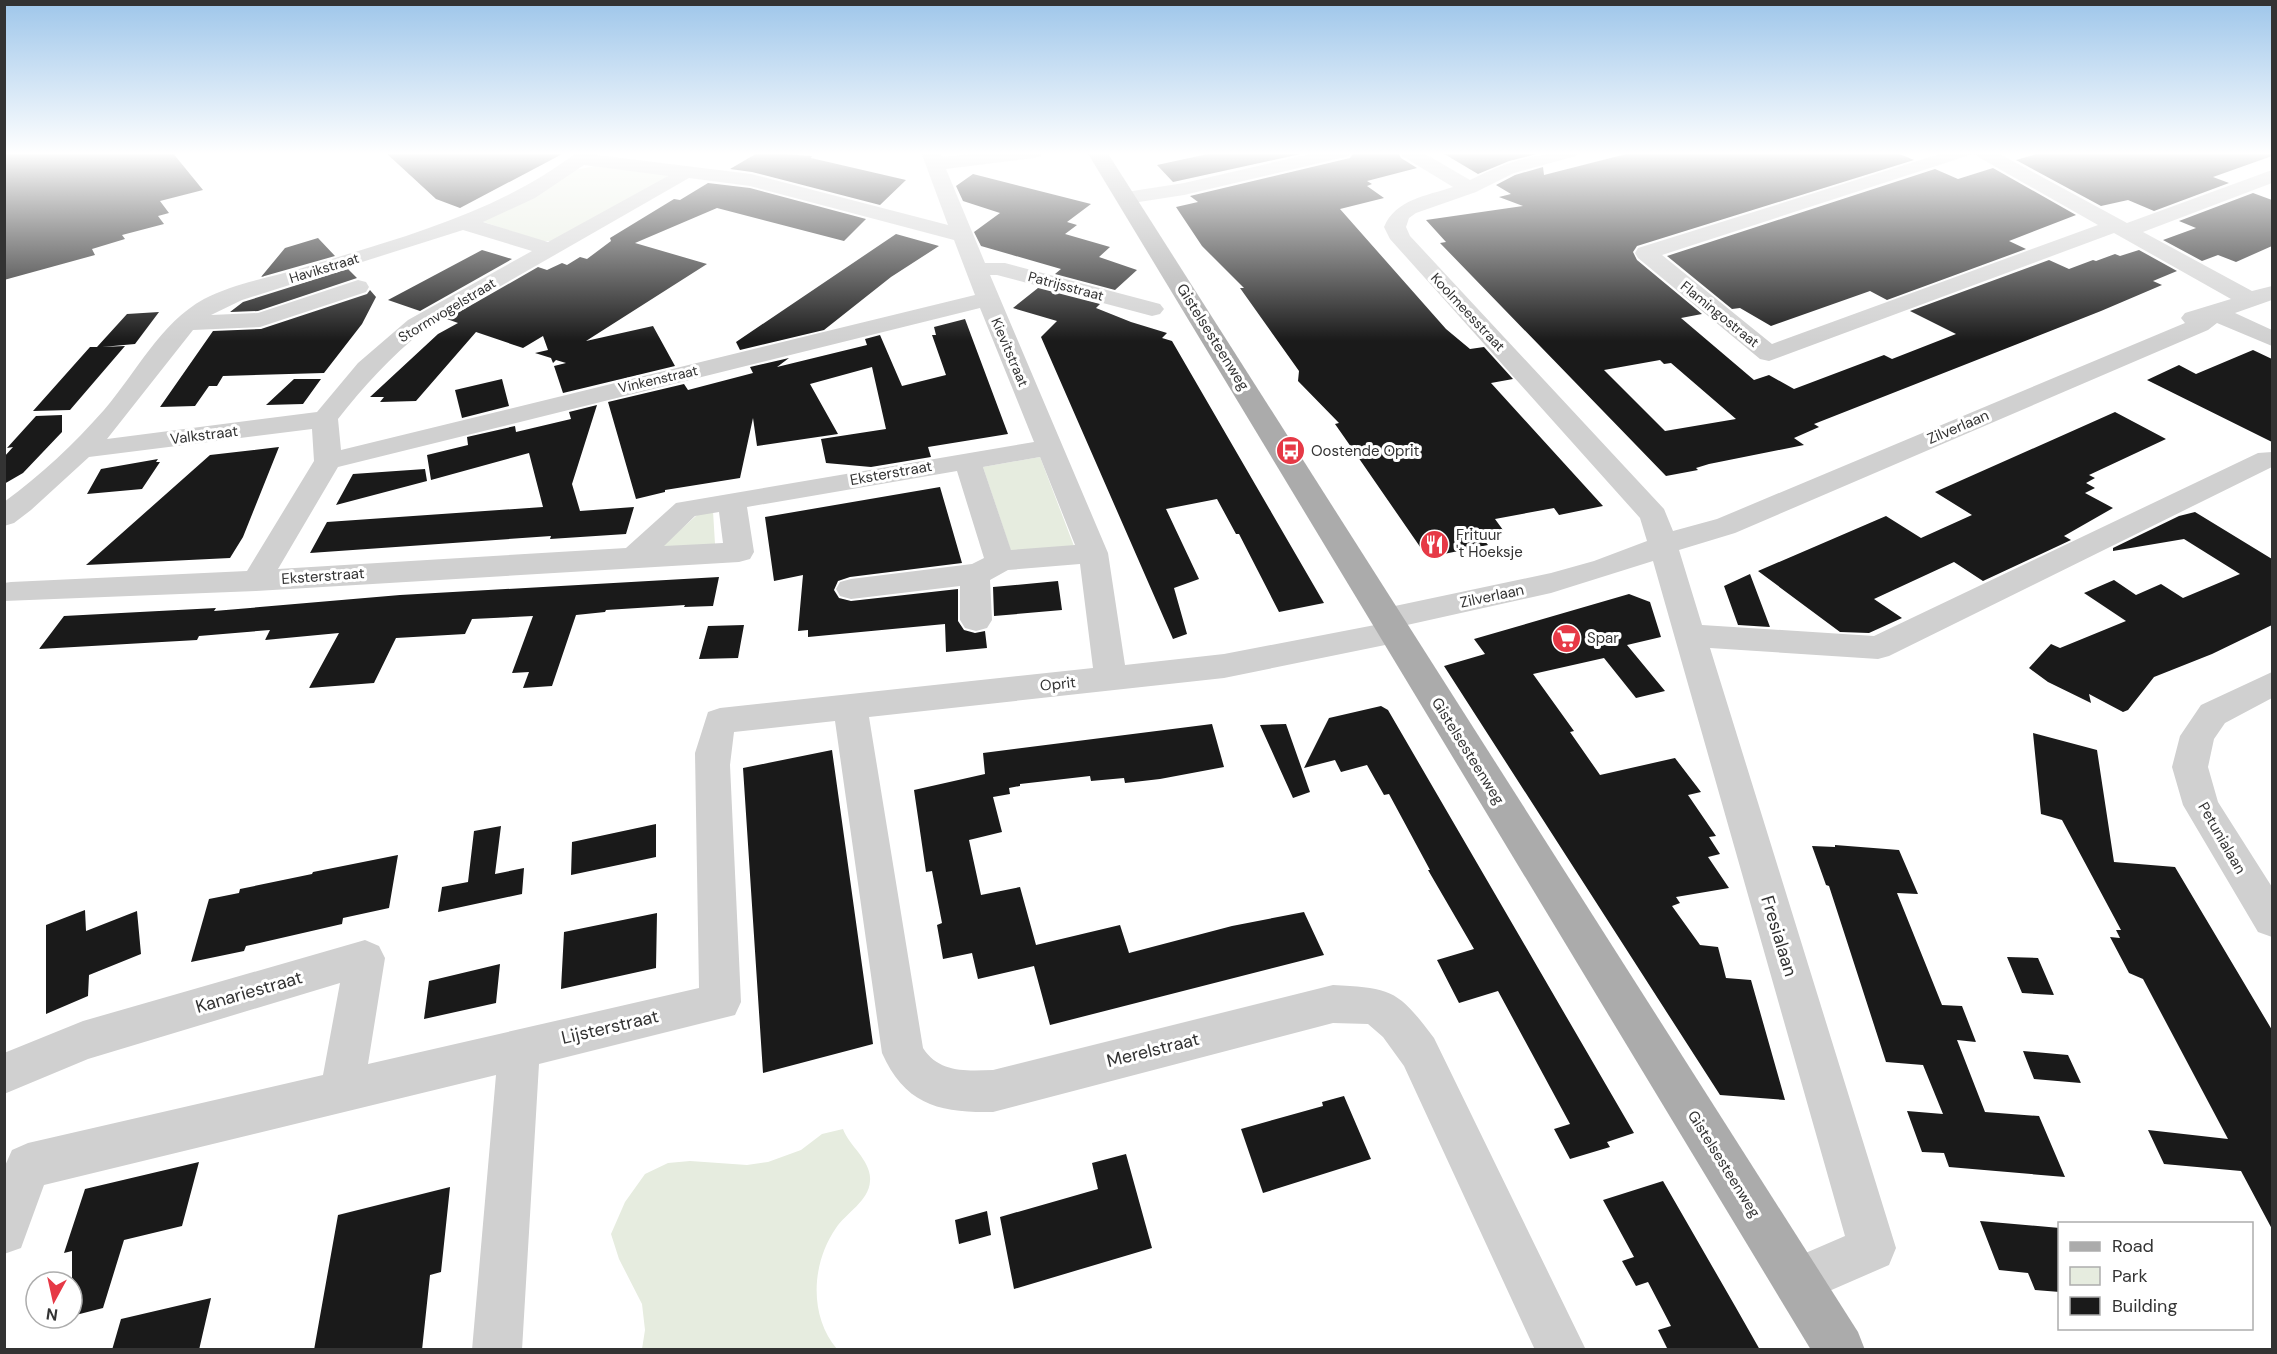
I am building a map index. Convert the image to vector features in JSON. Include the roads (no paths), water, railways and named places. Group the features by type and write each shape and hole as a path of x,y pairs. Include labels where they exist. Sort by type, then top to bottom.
{"main road":[{"name":"Gistelsesteenweg","path":"1137,215 1840,1350"}],"street":[{"name":"Havikstraat","path":"4,517 51,481 83,450 127,398 170,341 201,310 234,296 476,215"},
{"name":"Stormvogelstraat","path":"325,419 364,369 399,338 438,313 613,215"},
{"path":"886,215 961,235"},
{"name":"Kievitstraat","path":"954,215 1094,553 1111,678"},
{"name":"Koolmeesstraat","path":"1400,215 1395,226 1401,239 1654,515 1663,546"},
{"name":"Flamingostraat","path":"1767,215 1646,254 1769,354 2119,229"},
{"path":"2094,215 2247,298"},
{"path":"2119,229 2159,215"},
{"path":"461,222 552,250"},
{"name":"Patrijsstraat","path":"978,270 997,268 1152,309"},
{"name":"Zilverlaan","path":"2247,298 2259,287 2272,281"},
{"name":"Havikstraat","path":"189,323 260,320 358,287"},
{"name":"Zilverlaan","path":"1391,625 1607,568 1696,531 1725,526 1944,427 2200,325 2215,313 2247,298 2272,293"},
{"name":"Vinkenstraat","path":"328,461 988,299"},
{"path":"2215,313 2272,339"},
{"path":"256,580 328,461 325,419"},
{"name":"Valkstraat","path":"83,450 325,419"},
{"name":"Eksterstraat","path":"634,557 686,508 1050,447"},
{"path":"1689,635 1878,648 2268,459"},
{"path":"967,460 987,567 976,620"},
{"name":"Eksterstraat","path":"7,592 739,552 732,500"},
{"name":"Fresialaan","path":"1663,546 1872,1248 1797,1281"},
{"path":"851,589 987,567 1094,553"},
{"name":"Oprit","path":"720,721 1224,666 1391,625"},
{"name":"Petunialaan","path":"2272,684 2213,714 2197,736 2190,767 2201,805 2272,920"},
{"name":"Merelstraat","path":"850,707 903,1053 911,1070 923,1080 957,1092 993,1091 1333,1004 1376,1006 1398,1023 1419,1052 1561,1350"},
{"name":"Lijsterstraat","path":"519,1049 720,1002 712,765 712,753 720,721"},
{"name":"Kanariestraat","path":"4,1074 83,1041 365,958 342,1093"},
{"path":"4,1231 28,1166 519,1049 497,1350"}],"place":[{"name":"Oostende Oprit","path":"1290,451"},
{"name":"Frituur 't Hoeksje","path":"1435,544"},
{"name":"Spar","path":"1566,638"}]}
